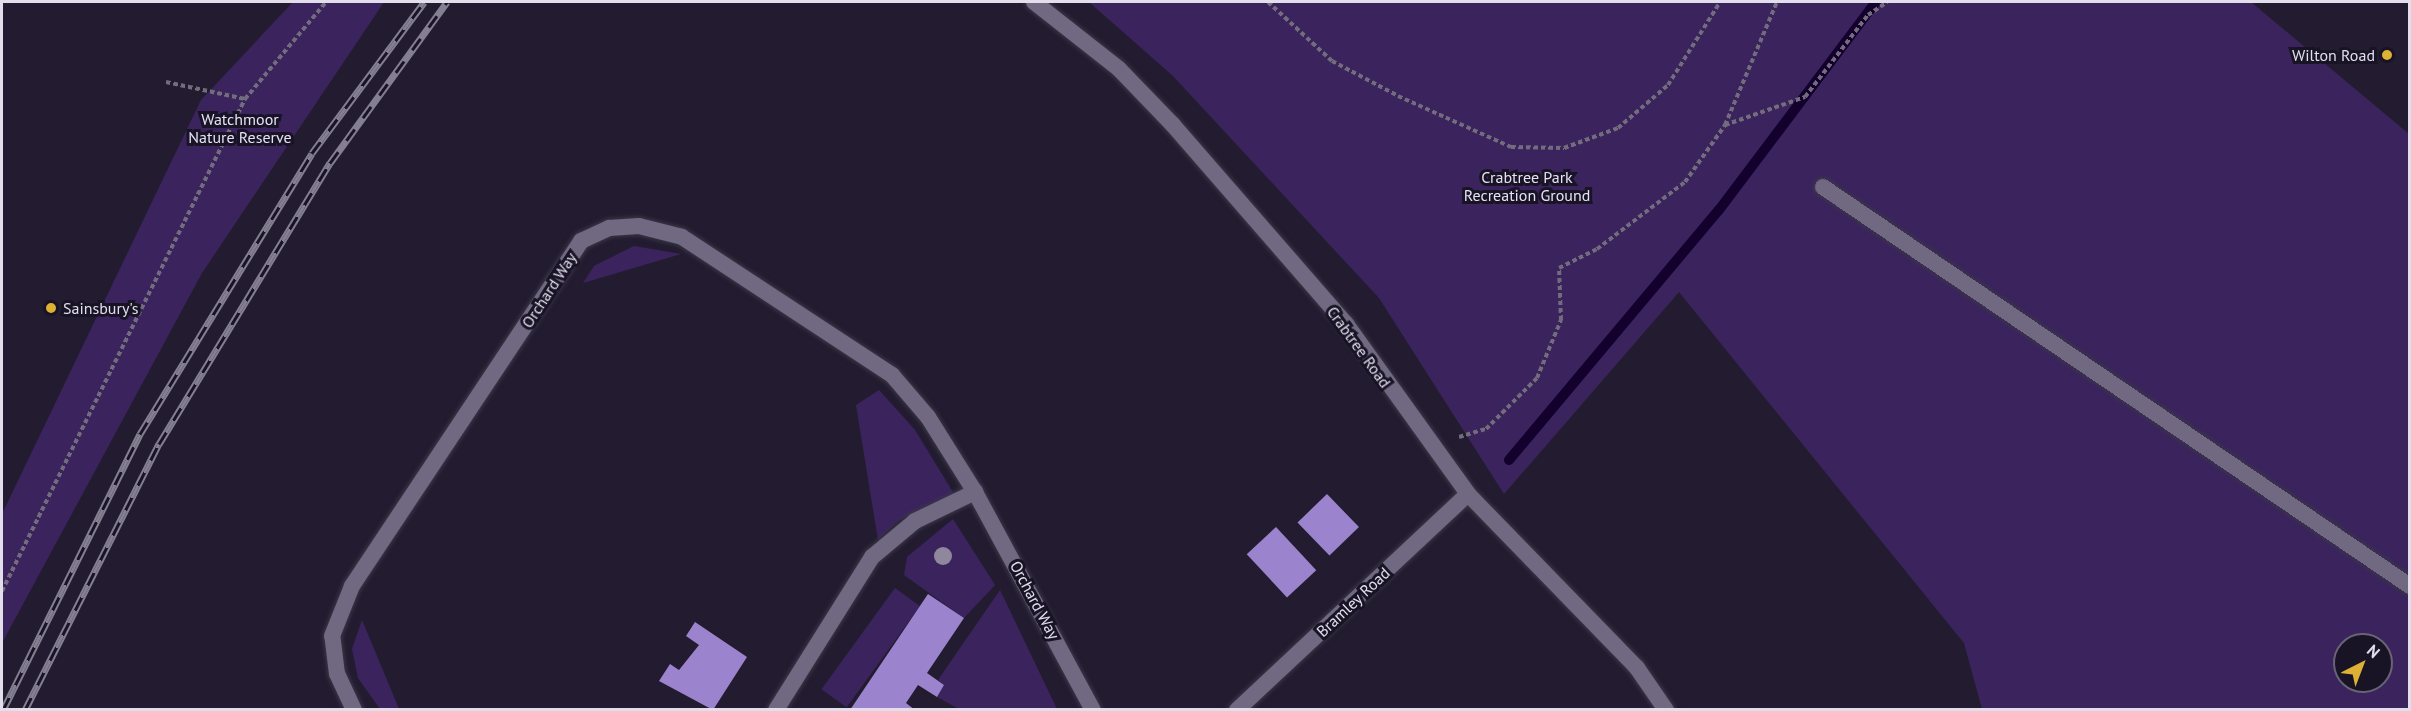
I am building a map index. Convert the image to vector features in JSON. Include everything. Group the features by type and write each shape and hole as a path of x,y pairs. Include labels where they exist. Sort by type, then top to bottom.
{"street":[{"name":"Crabtree Road","path":"1034,2 1119,69 1173,125 1346,324 1434,453 1468,494 1637,668 1666,710"},
{"path":"1824,187 2409,586"},
{"name":"Orchard Way","path":"354,710 337,674 332,636 347,596 581,241 609,228 639,226 682,237 892,375 928,417 975,492 1093,710"},
{"path":"776,710 872,557 915,521 975,492"},
{"name":"Bramley Road","path":"1237,710 1468,494"}],"path":[{"path":"2,591 245,99 326,2"},
{"path":"1268,2 1332,61 1398,96 1511,147 1564,148 1618,128 1668,85 1720,2"},
{"path":"1434,453 1465,434 1486,429 1537,378 1561,320 1559,268 1597,249 1685,182 1725,125 1777,2"},
{"path":"1725,125 1805,97 1868,15 1887,2"},
{"path":"166,82 245,99"}],"green space":[{"name":"Watchmoor Nature Reserve","path":"293,2 384,2 202,273 2,643 2,514 201,100"},
{"name":"Crabtree Park Recreation Ground","path":"1089,2 2251,2 2409,134 2409,709 1982,709 1964,643 1679,292 1504,494 1379,298 1173,76"},
{"path":"634,246 681,254 583,283 594,266"},
{"path":"879,390 915,430 954,494 898,521 878,540 856,405"},
{"path":"953,519 995,585 964,618 904,575 907,557"},
{"path":"895,588 920,606 847,707 822,689"},
{"path":"1000,590 1057,709 959,709 937,697 944,685 938,680"},
{"path":"362,620 399,709 380,709 358,678 352,649"}],"building":[{"path":"1327,494 1359,527 1329,556 1298,522"},
{"path":"1276,527 1316,570 1287,597 1247,554"},
{"path":"928,594 964,618 927,673 944,685 937,697 918,685 906,703 915,710 850,710"},
{"path":"695,622 747,657 713,710 659,681 670,664 679,670 699,645 686,636"}],"waterway":[{"path":"1509,460 1719,210 1876,2"}],"railway":[{"path":"3,710 140,434 312,153 424,2"},
{"path":"25,710 159,444 330,163 447,2"}],"place":[{"name":"Wilton Road","path":"2387,55"},
{"name":"Sainsbury's","path":"51,308"}]}
